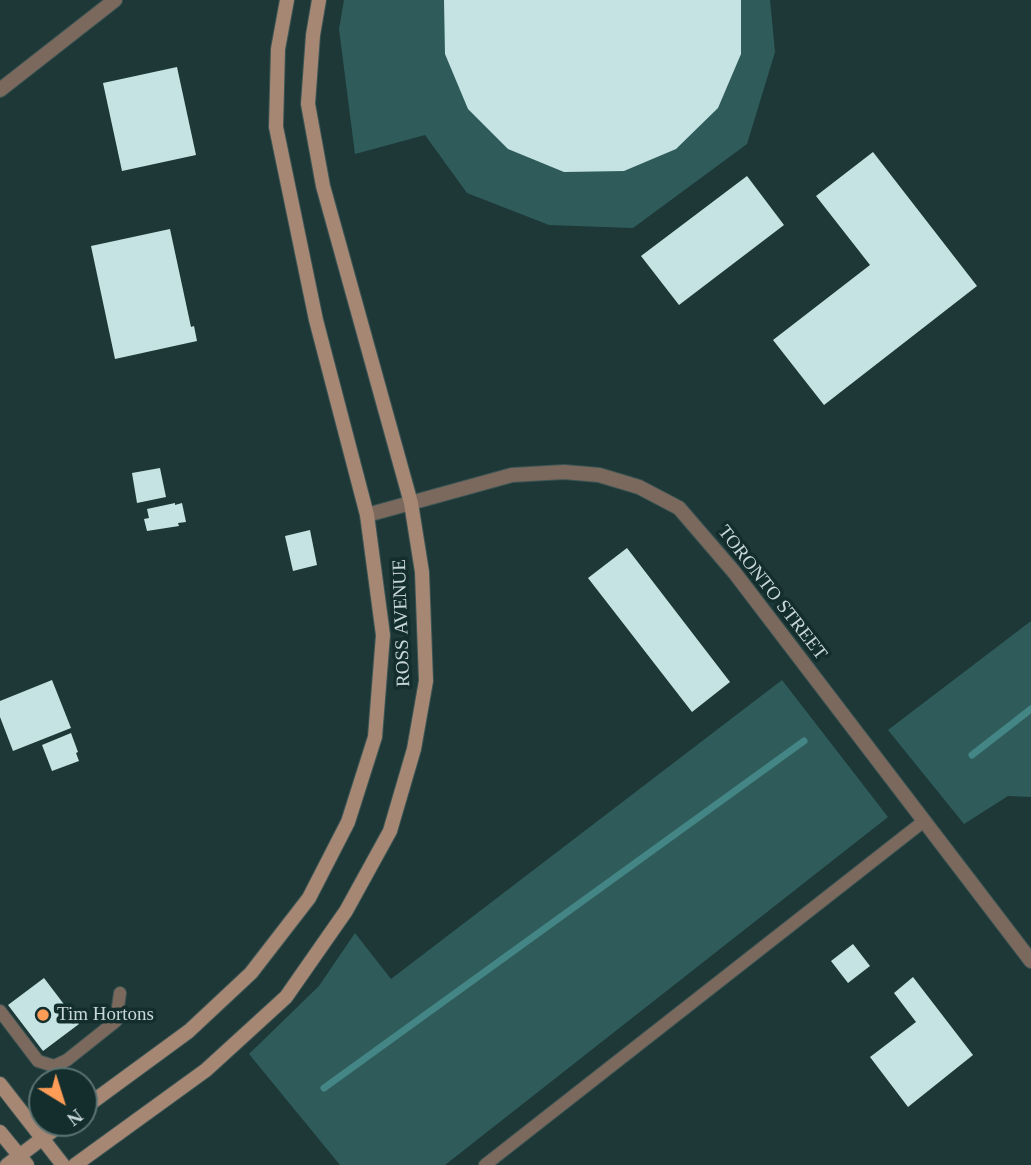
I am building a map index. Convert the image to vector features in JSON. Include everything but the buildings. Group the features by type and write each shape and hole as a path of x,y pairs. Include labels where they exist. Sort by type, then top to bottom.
{"main road":[{"name":"ROSS AVENUE","path":"98,1098 189,1031 251,973 309,898 348,822 376,737 383,635 367,515 316,320 276,127 278,49 287,0"},
{"name":"ROSS AVENUE","path":"75,1165 206,1070 286,997 346,911 390,831 414,750 426,681 422,572 411,503 323,186 310,116 308,104 313,35 319,0"},
{"path":"0,1084 63,1165"},
{"path":"0,1132 23,1160"},
{"path":"7,1165 23,1160 43,1138"}],"street":[{"path":"0,90 115,0"},
{"name":"TORONTO STREET","path":"367,515 512,475 564,472 599,475 639,487 679,508 734,572 1031,961"}],"lane":[{"path":"485,1165 924,821"},
{"path":"0,1011 38,1061 54,1066 68,1060 116,1021 120,993"}],"shaded area":[{"path":"344,0 770,0 775,52 747,144 633,228 549,225 467,193 425,135 355,154 339,29"},
{"path":"1031,621 1031,797 1008,796 964,824 888,730"},
{"path":"782,680 888,817 445,1165 340,1165 249,1054 319,986 355,933 391,979"}],"waterway":[{"path":"972,755 1031,709"},
{"path":"324,1088 804,741"}],"place":[{"name":"Tim Hortons","path":"43,1015"}]}
